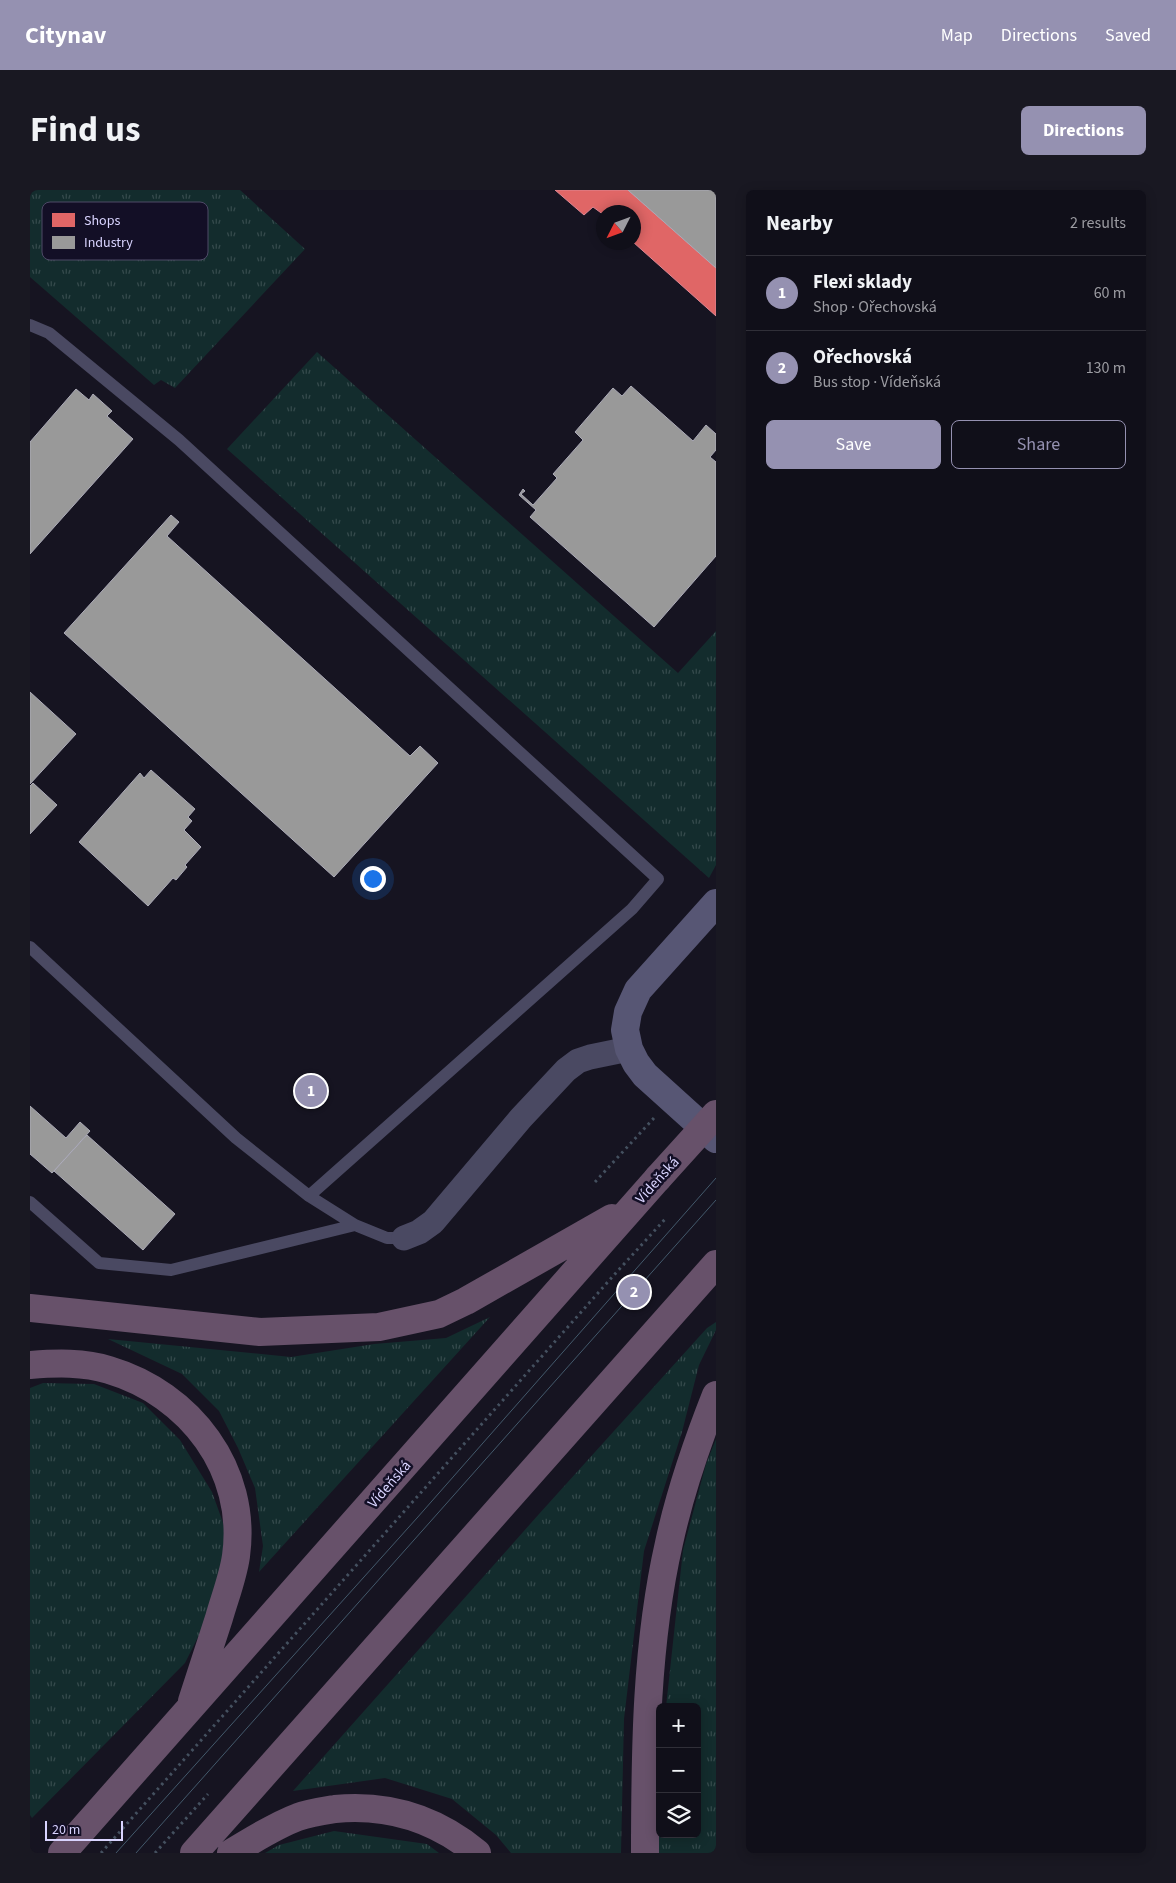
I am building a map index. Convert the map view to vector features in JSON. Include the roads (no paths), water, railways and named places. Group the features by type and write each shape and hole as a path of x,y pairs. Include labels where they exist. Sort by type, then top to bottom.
{"highway":[{"name":"Vídeňská","path":"62,1853 716,1114"},
{"path":"30,1308 260,1332 379,1327 439,1314 466,1301 633,1206"},
{"path":"194,1853 716,1264"},
{"path":"30,1365 67,1363 108,1369 145,1384 174,1403 194,1421 211,1444 227,1473 236,1511 236,1556 230,1584 188,1712"},
{"path":"645,1853 648,1723 651,1667 658,1599 682,1490 700,1434 716,1395"},
{"path":"231,1853 278,1826 300,1816 352,1808 376,1808 420,1819 460,1839 476,1853"}],"street":[{"path":"716,903 638,990 628,1012 625,1030 629,1049 645,1075 716,1139"},
{"path":"404,1238 419,1232 433,1222 521,1118 566,1070 590,1057 629,1049"}],"lane":[{"path":"30,325 49,333 164,427 658,879 632,909 309,1196"},
{"path":"30,947 236,1138 309,1196 355,1225 387,1238 404,1238"},
{"path":"30,1202 99,1262 171,1270 355,1225"}],"tram line":[{"path":"116,1853 417,1518 716,1178"},
{"path":"136,1853 716,1200"}],"place":[{"name":"Flexi sklady","path":"311,1091"},
{"name":"Ořechovská","path":"634,1292"}]}
